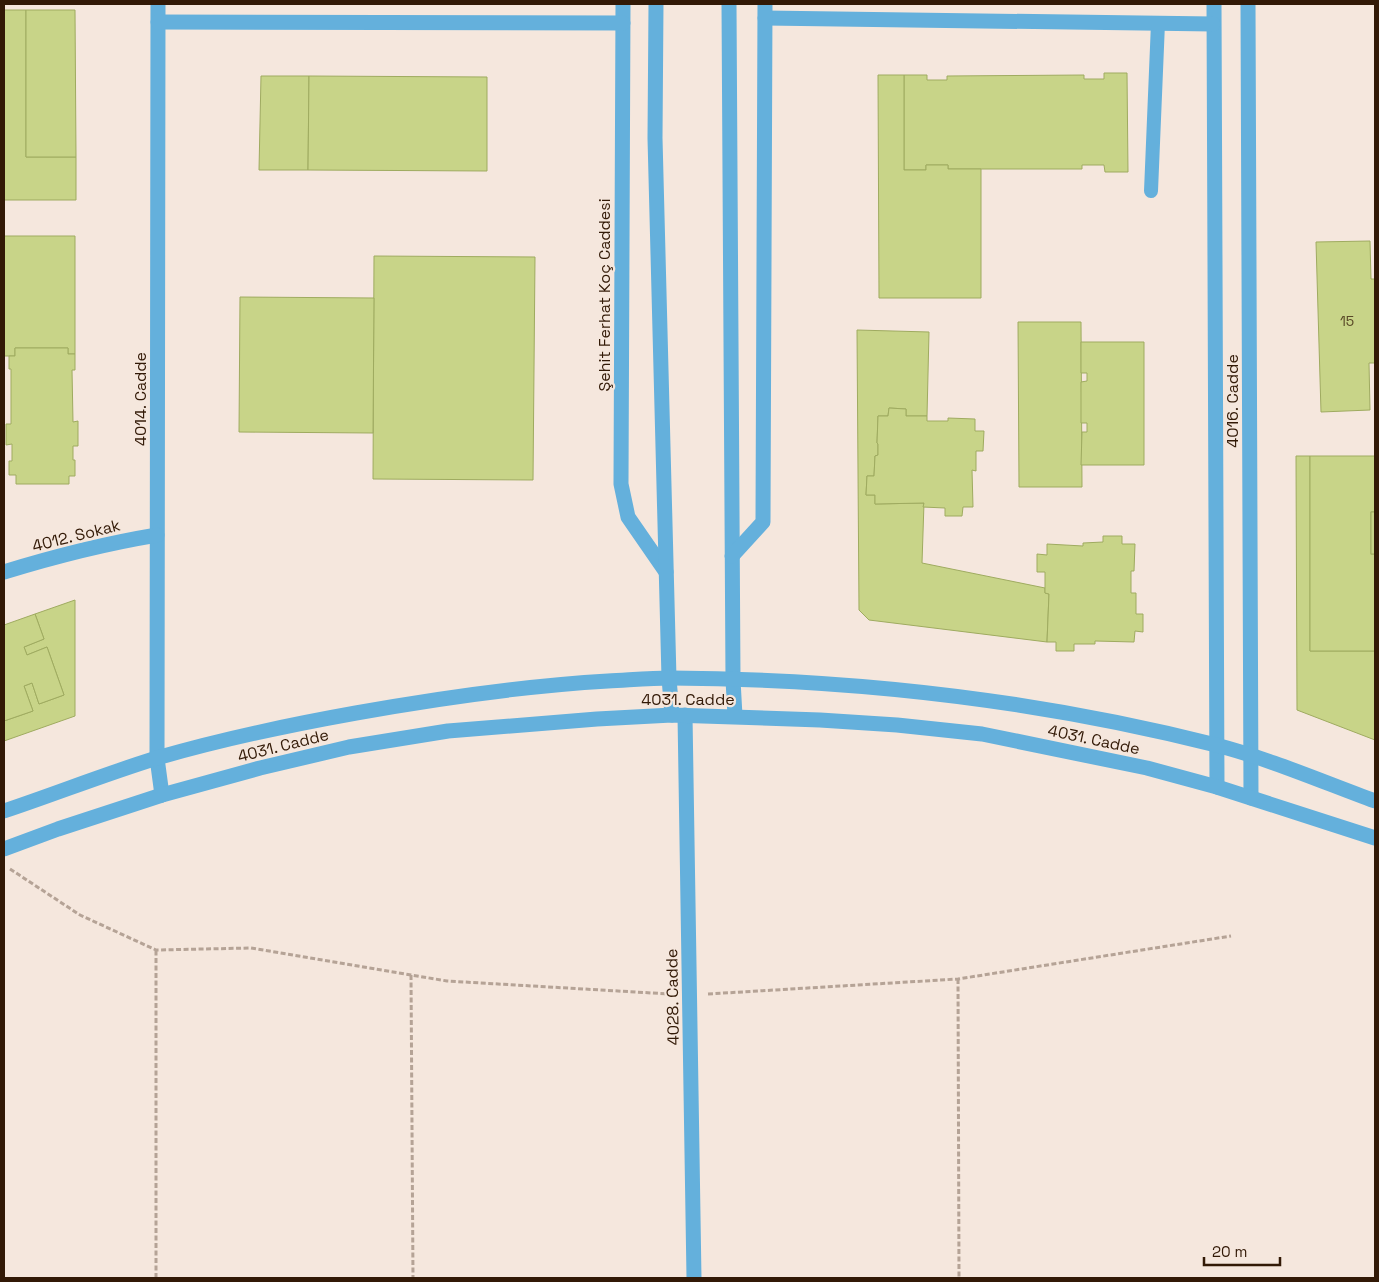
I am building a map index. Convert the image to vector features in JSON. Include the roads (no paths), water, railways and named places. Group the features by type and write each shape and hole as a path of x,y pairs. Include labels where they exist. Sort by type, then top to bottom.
{"street":[{"name":"4014. Cadde","path":"158,4 157,758 162,794"},
{"name":"Şehit Ferhat Koç Caddesi","path":"623,4 621,484 628,516 666,573"},
{"path":"656,4 655,138 669,678 678,715"},
{"path":"728,4 733,680 735,716"},
{"name":"4016. Cadde","path":"1214,4 1217,786"},
{"name":"4016. Cadde","path":"1248,4 1251,798"},
{"path":"732,556 763,522 765,11 1213,24"},
{"path":"158,22 623,23"},
{"name":"4012. Sokak","path":"4,572 109,543 157,535"},
{"name":"4031. Cadde","path":"4,811 157,758 305,722 444,697 557,684 669,678 842,684 953,695 1045,709 1217,746 1375,801"},
{"name":"4031. Cadde","path":"4,849 162,794 349,747 448,731 597,719 678,715 735,716 897,725 982,734 1147,768 1217,786 1375,838"},
{"name":"4028. Cadde","path":"678,715 690,995 694,1278"}],"lane":[{"path":"1151,192 1158,23"}]}
